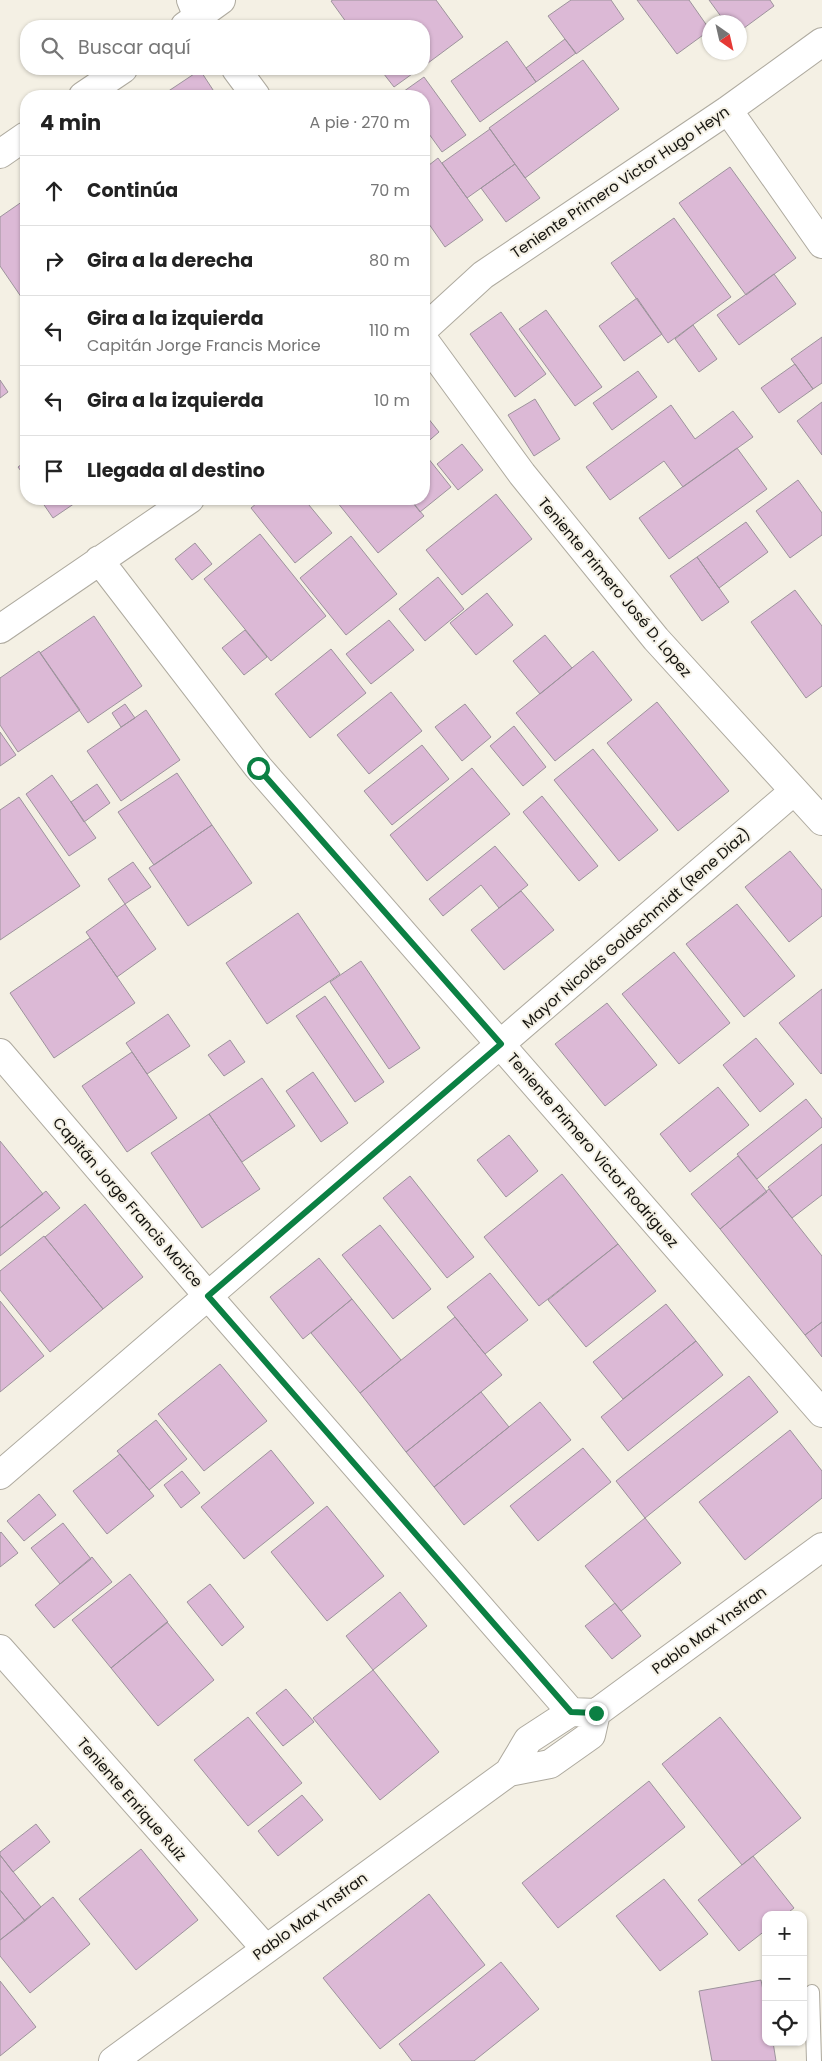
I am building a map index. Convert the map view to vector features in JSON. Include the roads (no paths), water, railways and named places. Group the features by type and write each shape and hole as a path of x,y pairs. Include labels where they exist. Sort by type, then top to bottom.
{"street":[{"path":"194,17 222,0"},
{"name":"Teniente Primero Victor Hugo Heyn","path":"430,324 483,275 728,110 822,42"},
{"path":"92,90 114,75"},
{"path":"240,75 252,90"},
{"path":"728,110 822,244"},
{"path":"0,154 20,140"},
{"name":"Teniente Primero José D. Lopez","path":"430,348 534,489 656,638 822,821"},
{"path":"0,628 181,505"},
{"name":"Teniente Primero Victor Rodriguez","path":"99,560 258,768 822,1413"},
{"name":"Mayor Nicolás Goldschmidt (Rene Diaz)","path":"0,1475 794,791"},
{"name":"Capitán Jorge Francis Morice","path":"0,1053 208,1296 584,1713"},
{"name":"Pablo Max Ynsfran","path":"113,2061 265,1948 509,1772 550,1764 591,1735 584,1713 822,1547"},
{"name":"Teniente Enrique Ruiz","path":"0,1648 265,1948"}],"lane":[{"path":"812,1992 814,2061"}]}
